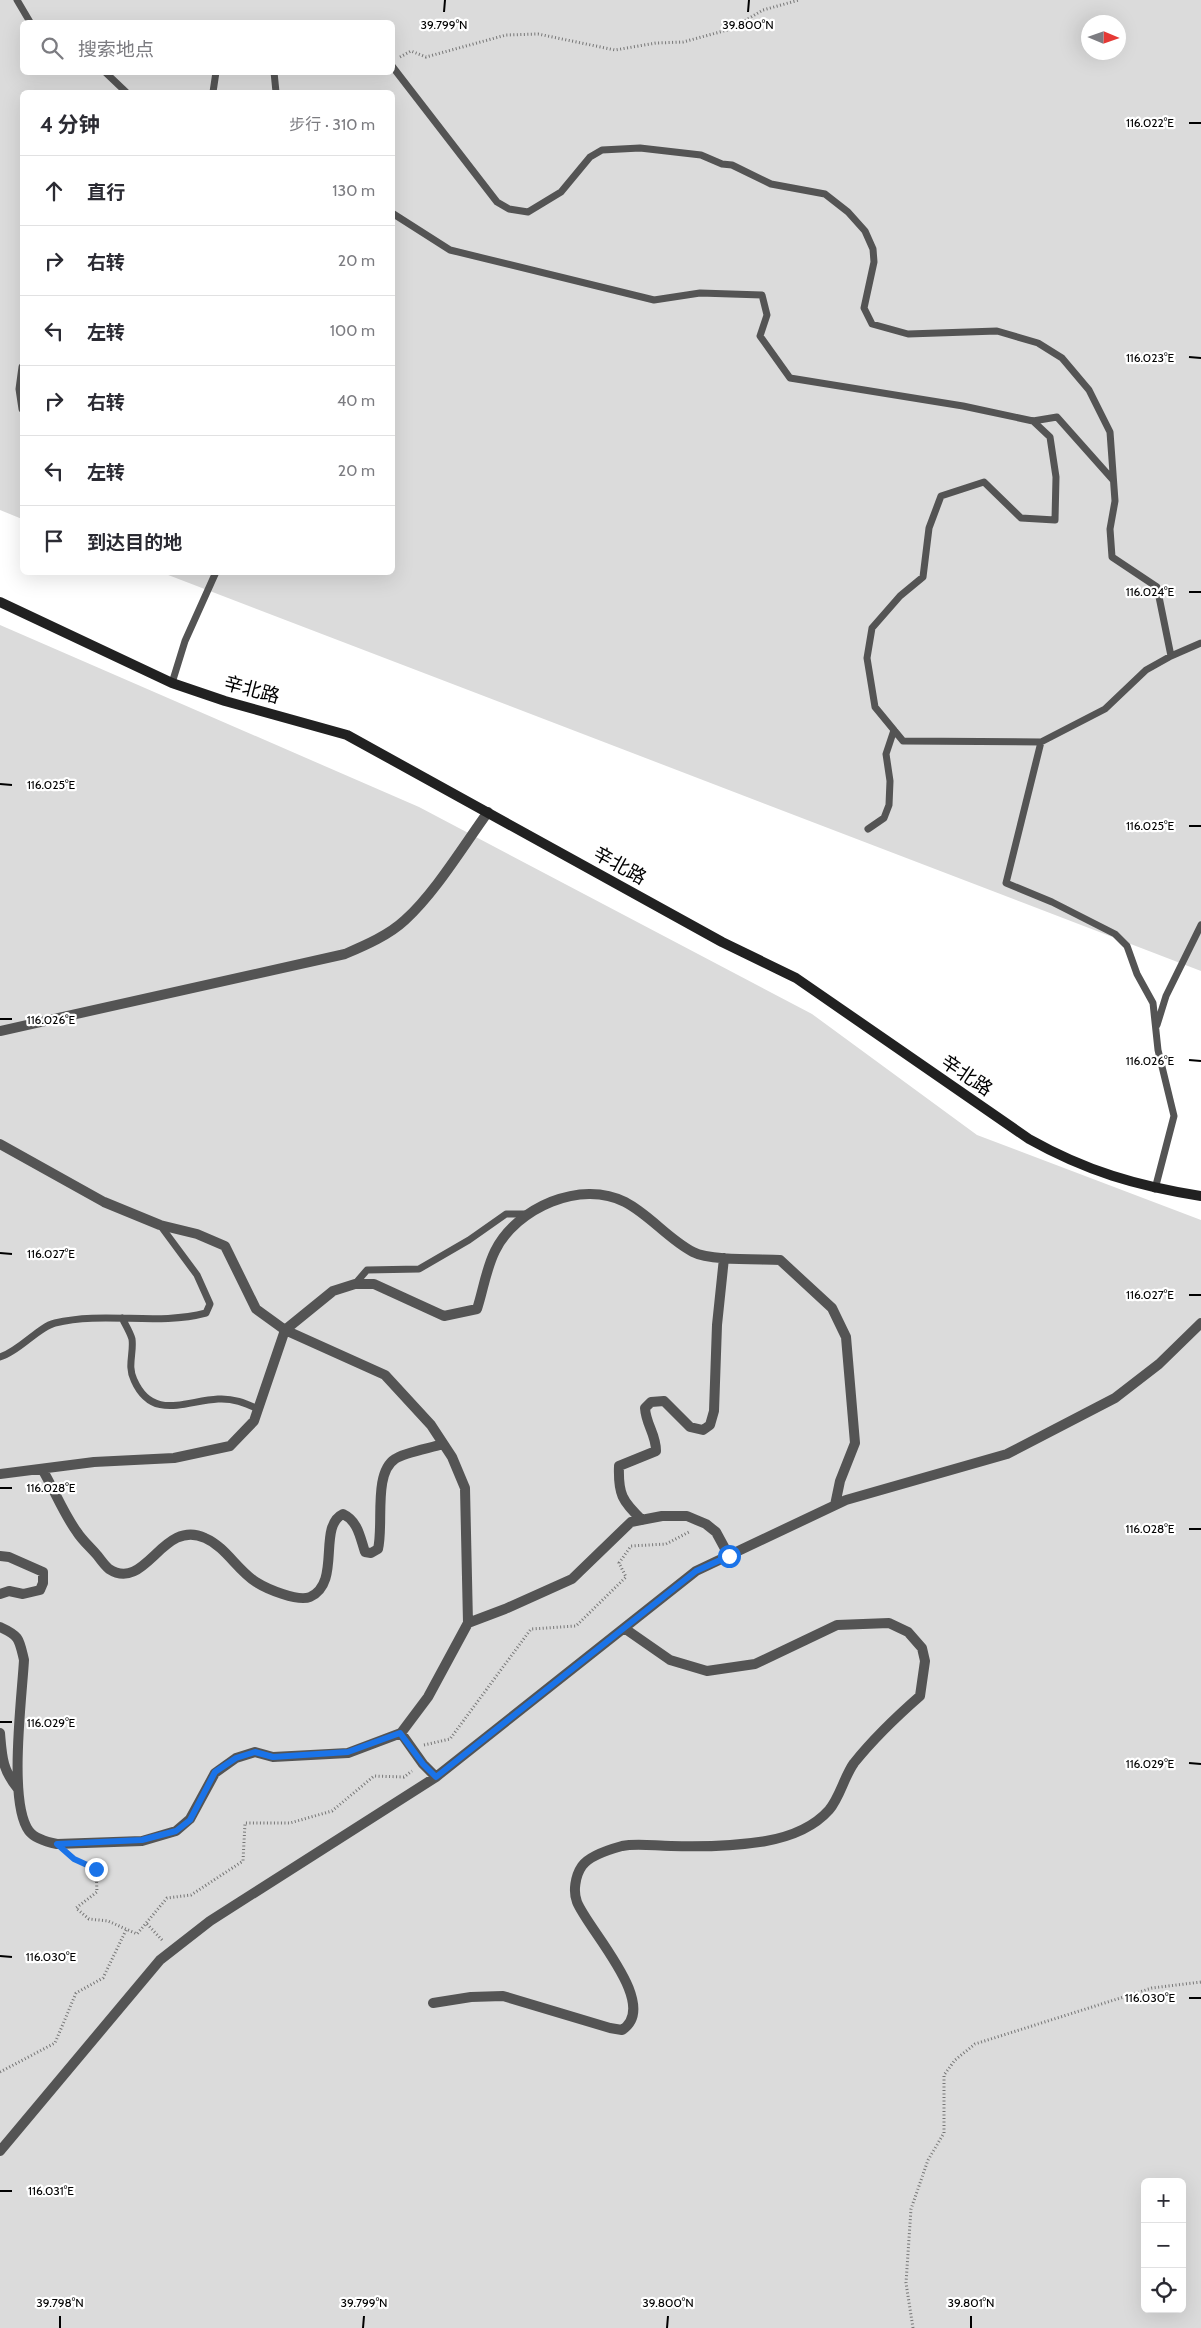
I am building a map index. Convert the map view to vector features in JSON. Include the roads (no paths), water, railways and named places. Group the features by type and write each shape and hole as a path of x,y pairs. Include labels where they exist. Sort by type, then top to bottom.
{"main road":[{"name":"辛北路","path":"0,602 172,683 225,701 347,735 722,942 796,978 1029,1139 1088,1168 1155,1189 1201,1196"}],"street":[{"path":"0,1031 345,954 374,942 405,920 438,881 488,812"},
{"path":"0,1144 104,1202 160,1226 197,1234 225,1246 256,1309 285,1330 385,1375 431,1425 452,1457 465,1488 468,1623 428,1697 400,1733 348,1752 273,1757 255,1752 236,1758 215,1772 190,1820 176,1831 142,1840 57,1844 43,1841 30,1833 22,1817 18,1789 24,1660 19,1640 15,1634 0,1627"},
{"path":"0,1474 94,1462 174,1458 230,1446 254,1421 285,1330 333,1291 355,1284 374,1284 444,1316 477,1309 495,1251 515,1223 536,1207 572,1196 608,1196 626,1203 694,1253 724,1258 780,1260 832,1308 846,1337 855,1443 840,1480 835,1505"},
{"path":"642,1520 624,1503 619,1479 619,1466 656,1451 656,1439 646,1418 645,1408 651,1402 664,1401 690,1427 704,1430 710,1425 714,1411 717,1325 724,1258"},
{"path":"0,2149 160,1960 172,1950 210,1921 436,1777 696,1571 846,1500 1007,1454 1115,1398 1159,1364 1201,1323"},
{"path":"42,1469 76,1531 109,1569 122,1572 135,1571 147,1565 171,1539 185,1535 204,1537 221,1548 256,1582 295,1598 308,1598 323,1585 328,1568 332,1526 337,1517 343,1514 351,1518 358,1530 365,1552 371,1552 378,1548 381,1536 381,1484 388,1467 395,1459 444,1444"},
{"path":"468,1623 506,1609 572,1579 631,1522 662,1516 687,1516 706,1524 716,1532 729,1556"},
{"path":"0,1556 9,1556 43,1572 43,1583 40,1590 23,1594 9,1591 0,1594"},
{"path":"433,2004 471,1997 503,1996 610,2028 622,2030 630,2025 634,2012 632,1997 617,1964 576,1901 575,1882 582,1865 599,1855 623,1846 701,1847 766,1841 800,1832 829,1810 853,1766 884,1726 920,1696 925,1661 922,1648 908,1632 889,1623 837,1625 755,1664 708,1671 670,1660 624,1628"},
{"path":"0,1733 2,1762 7,1775 18,1789"},
{"path":"400,1733 423,1764 436,1777"}],"lane":[{"path":"16,0 29,20"},
{"path":"395,70 496,202 509,208 528,212 561,192 590,157 602,150 640,148 701,155 722,164 732,165 771,184 825,194 848,212 865,231 873,249 874,262 864,308 872,324 908,334 997,331 1038,342 1062,358 1089,390 1110,432 1115,501 1110,529 1112,558 1157,587 1171,656"},
{"path":"108,75 124,90"},
{"path":"213,90 216,75"},
{"path":"274,75 276,90"},
{"path":"395,215 450,250 654,300 700,292 762,295 767,315 760,336 790,378 963,406 1033,421 1057,418 1113,480"},
{"path":"20,382 20,396"},
{"path":"1033,421 1050,437 1056,477 1054,520 1021,518 984,482 941,496 929,528 923,577 900,596 872,628 867,658 875,707 903,741 1041,742 1105,709 1146,670 1171,656 1201,643"},
{"path":"172,683 185,641 215,575"},
{"path":"868,829 884,818 889,805 890,781 886,754 894,730"},
{"path":"1041,742 1006,883 1076,914 1115,934 1128,946 1136,974 1153,1003 1158,1050 1174,1116 1155,1189"},
{"path":"1156,1030 1166,996 1201,925"},
{"path":"355,1284 368,1270 420,1269 469,1240 506,1214 528,1214"},
{"path":"0,1357 17,1349 53,1323 92,1318 190,1317 206,1313 210,1304 197,1275 160,1226"},
{"path":"122,1318 132,1337 130,1366 134,1381 144,1396 156,1404 170,1408 218,1399 241,1401 258,1409"}]}
